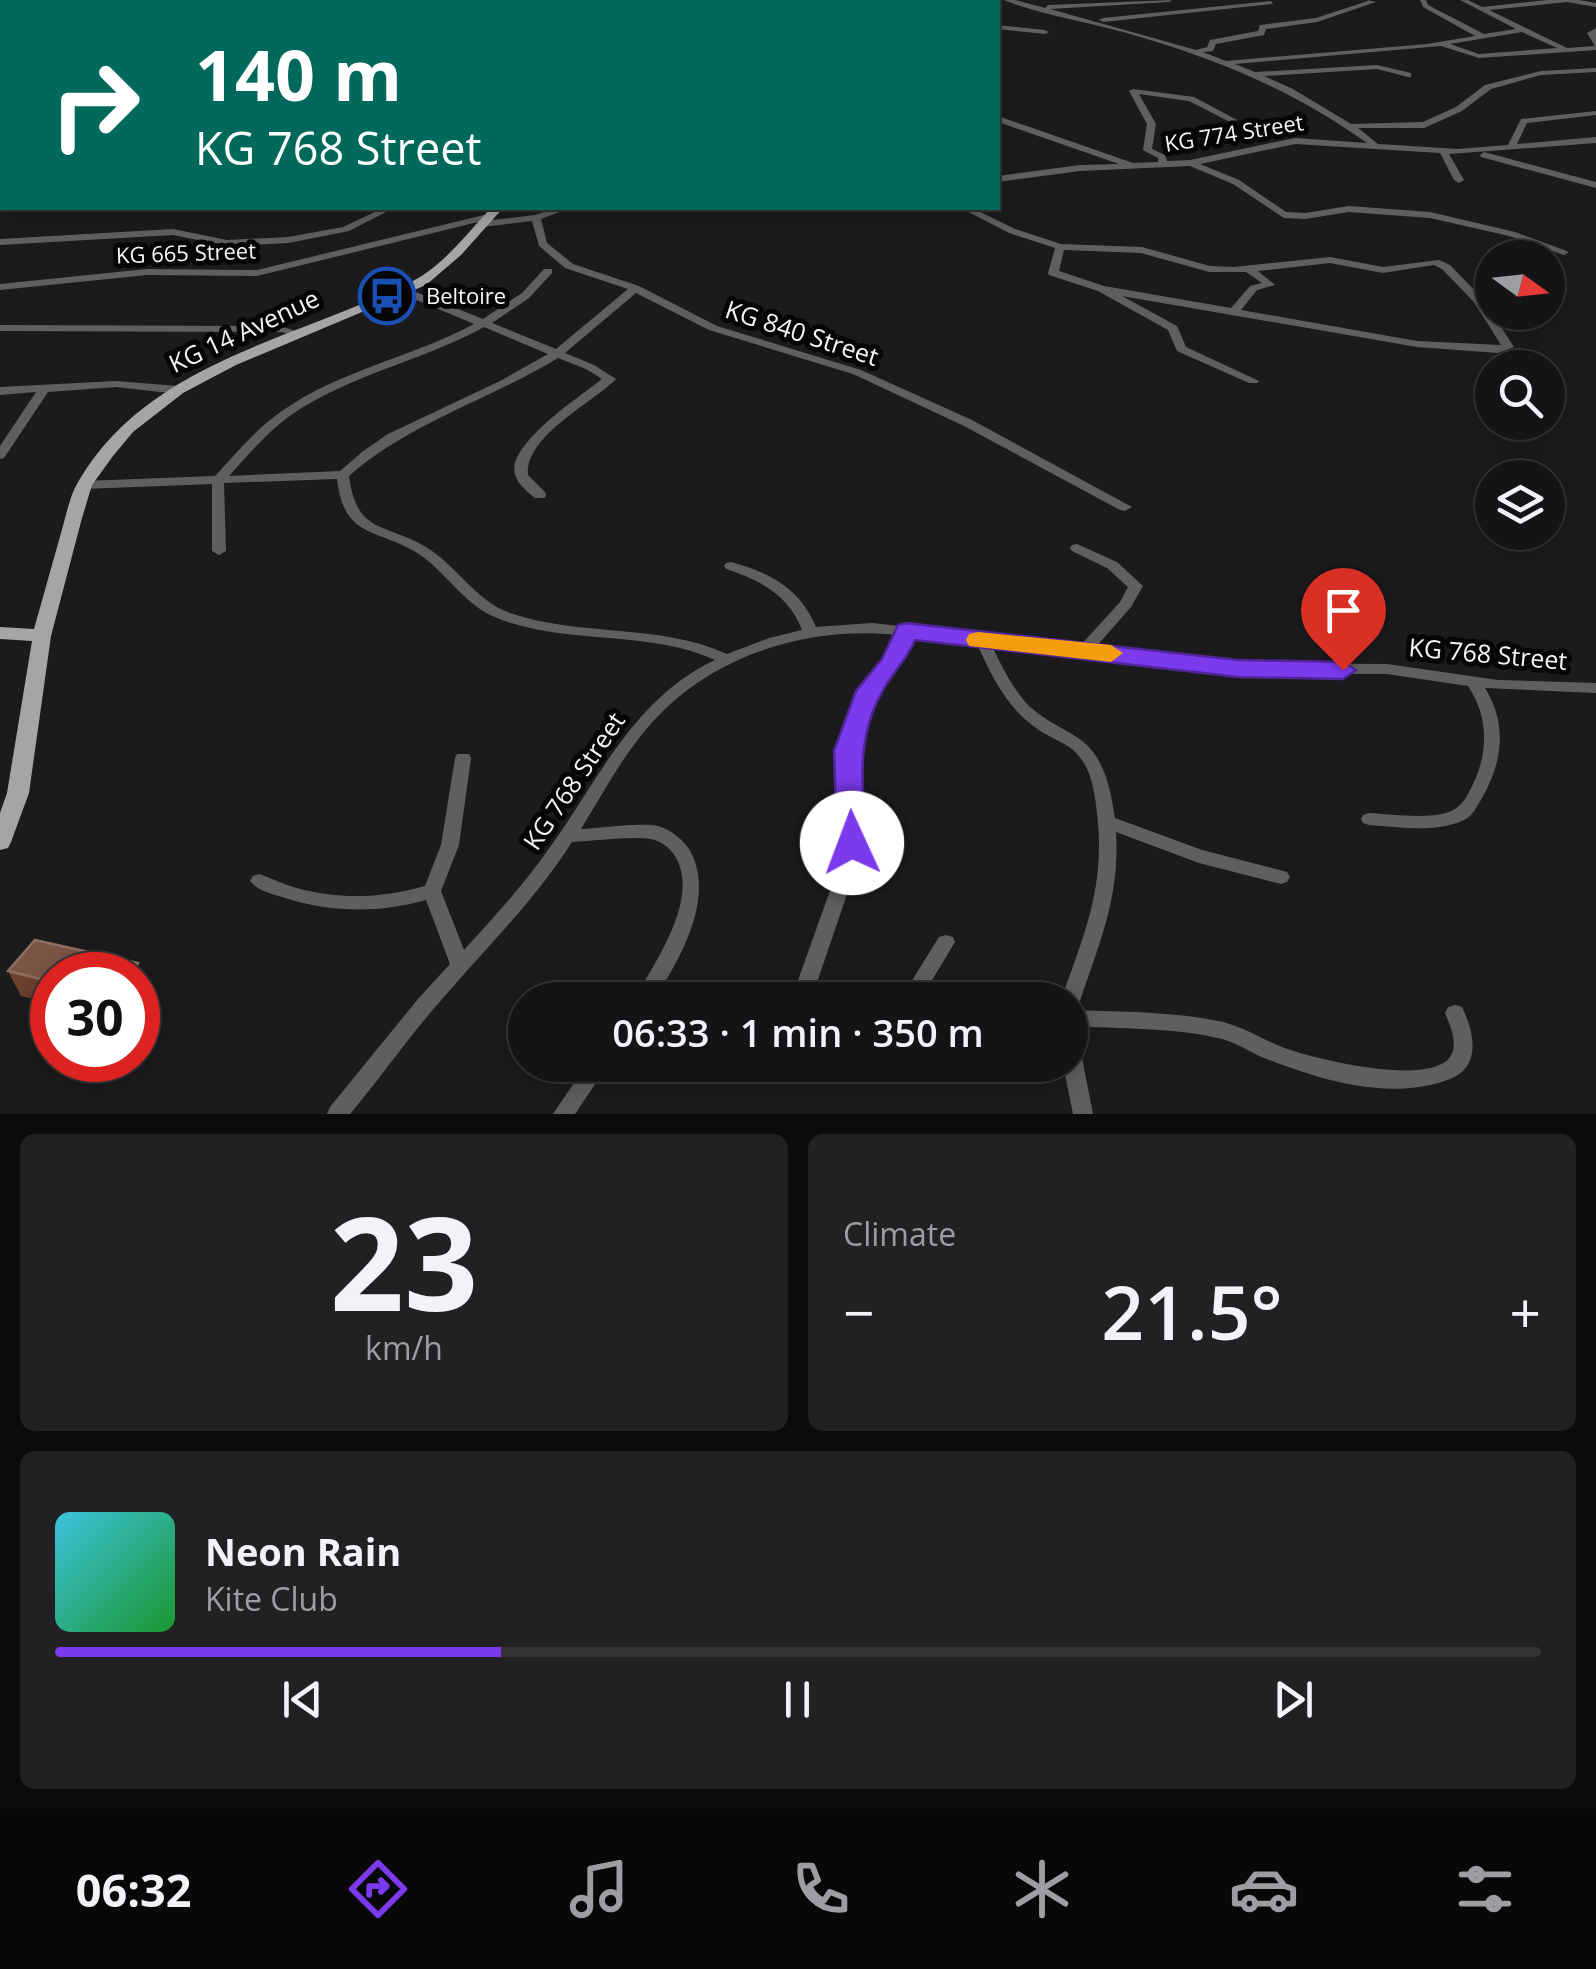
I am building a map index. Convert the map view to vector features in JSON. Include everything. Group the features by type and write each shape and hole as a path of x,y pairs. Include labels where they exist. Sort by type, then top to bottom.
{"main road":[{"name":"KG 14 Avenue","path":"0,842 18,793 42,636 84,484 128,429 178,390 296,333 404,291 438,269 488,216"},
{"path":"0,633 42,636"}],"street":[{"path":"616,0 628,0"},
{"path":"1038,8 1169,0"},
{"path":"1193,50 1209,50 1213,42 1261,33 1264,28 1347,12 1374,2 1370,0"},
{"path":"1423,0 1425,6 1483,37"},
{"path":"1464,0 1566,50"},
{"path":"1482,9 1566,0 1596,4"},
{"path":"1001,15 1010,1 1193,50 1252,74 1352,126 1374,144"},
{"path":"1092,20 1271,3"},
{"path":"1000,27 1045,32"},
{"path":"1224,62 1440,44 1524,30"},
{"path":"1440,44 1475,56 1566,50 1596,46 1590,33 1596,30"},
{"path":"1252,74 1376,68 1408,75"},
{"path":"1352,126 1424,125 1458,109 1488,87 1541,73 1596,70"},
{"path":"1163,165 1162,157 1147,150 1154,134 1153,122 1132,91 1191,99 1233,120"},
{"path":"1511,148 1524,121 1596,112"},
{"path":"1000,119 1134,166"},
{"name":"KG 774 Street","path":"1000,179 1190,163 1295,140 1473,152 1596,140"},
{"path":"1444,152 1459,180"},
{"path":"1473,152 1596,185"},
{"path":"1190,163 1236,182 1284,215 1350,209 1430,215 1529,240"},
{"path":"0,242 172,232 227,243 288,240 346,229 385,210"},
{"path":"488,216 536,218 559,210"},
{"path":"970,210 1012,231 1060,247 1142,250 1209,269 1306,260 1346,262 1378,270 1439,264 1478,300 1504,338 1506,349 1418,344 1102,290"},
{"name":"KG 665 Street","path":"0,287 147,272 257,273 488,216"},
{"name":"KG 840 Street","path":"536,218 542,244 569,266 636,288 713,328 857,372 968,422 1125,507"},
{"path":"1060,247 1054,272 1102,290 1173,328 1181,349 1253,380"},
{"path":"1234,311 1254,288 1270,284 1248,268"},
{"path":"219,551 218,480 294,408 484,324 540,283 548,271"},
{"path":"636,288 557,354 364,454 344,475 344,493 366,528 424,551 500,614 562,630 700,646 728,660"},
{"path":"404,291 610,380 538,438 527,452 520,468 522,476 540,496"},
{"path":"0,328 281,329 296,333"},
{"path":"0,392 116,384 178,390"},
{"path":"0,455 46,388"},
{"path":"84,484 344,475"},
{"path":"1077,548 1112,565 1136,586 1126,604 1084,651"},
{"path":"731,566 782,588 798,607 810,631"},
{"name":"KG 768 Street","path":"337,1114 537,879 637,729 674,693 728,660 810,631 841,627 906,631 1238,668 1386,669 1473,681 1596,688"},
{"path":"807,982 849,855 852,806 846,766 852,735 869,691 893,662 906,631"},
{"path":"982,640 1013,700 1083,750 1091,761 1110,823 1105,846 1104,897 1076,982"},
{"path":"1369,819 1452,818 1466,810 1483,781 1494,734 1484,695 1473,681"},
{"path":"461,968 432,891 450,846 463,758"},
{"path":"1110,823 1200,856 1281,878"},
{"path":"568,836 656,832 668,836 683,850 688,864 690,903 657,982"},
{"path":"258,881 289,896 314,901 367,902 432,891"},
{"path":"921,982 946,942"},
{"path":"1088,1019 1223,1030 1279,1054 1396,1082 1448,1072 1460,1063 1465,1040 1454,1014"},
{"path":"563,1114 586,1082"},
{"path":"1077,1082 1083,1114"}],"building":[{"path":"35,940 89,952 30,952 30,976 8,971"}],"slow traffic":[{"path":"978,640 1111,653"}],"place":[{"name":"Beltoire","path":"387,296"}],"route":[{"path":"852,843 847,751 869,691 893,662 906,631 1238,668 1343,670"}]}
